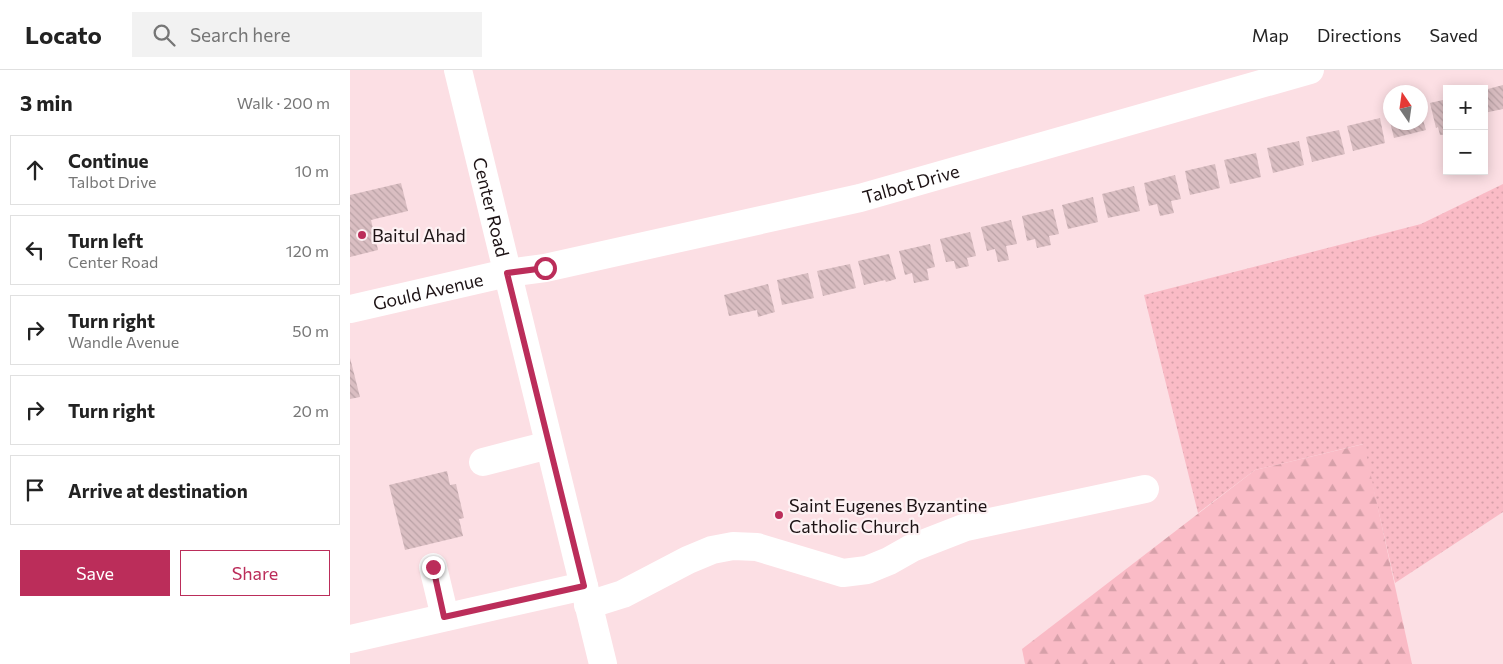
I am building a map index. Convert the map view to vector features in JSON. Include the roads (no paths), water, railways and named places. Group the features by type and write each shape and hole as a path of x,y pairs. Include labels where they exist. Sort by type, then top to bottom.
{"street":[{"name":"Center Road","path":"458,70 603,664"},
{"name":"Talbot Drive","path":"507,273 545,268 860,198 1310,70"},
{"name":"Gould Avenue","path":"350,309 507,273"},
{"path":"483,462 549,445"},
{"path":"350,639 444,617 586,595 623,594 688,560 712,550 733,546 757,547 808,564 843,573 867,570 889,562 912,548 966,527 1145,489"},
{"path":"433,567 444,617"}],"place":[{"name":"Baitul Ahad","path":"362,235"},
{"name":"Saint Eugenes Byzantine Catholic Church","path":"779,515"}]}
